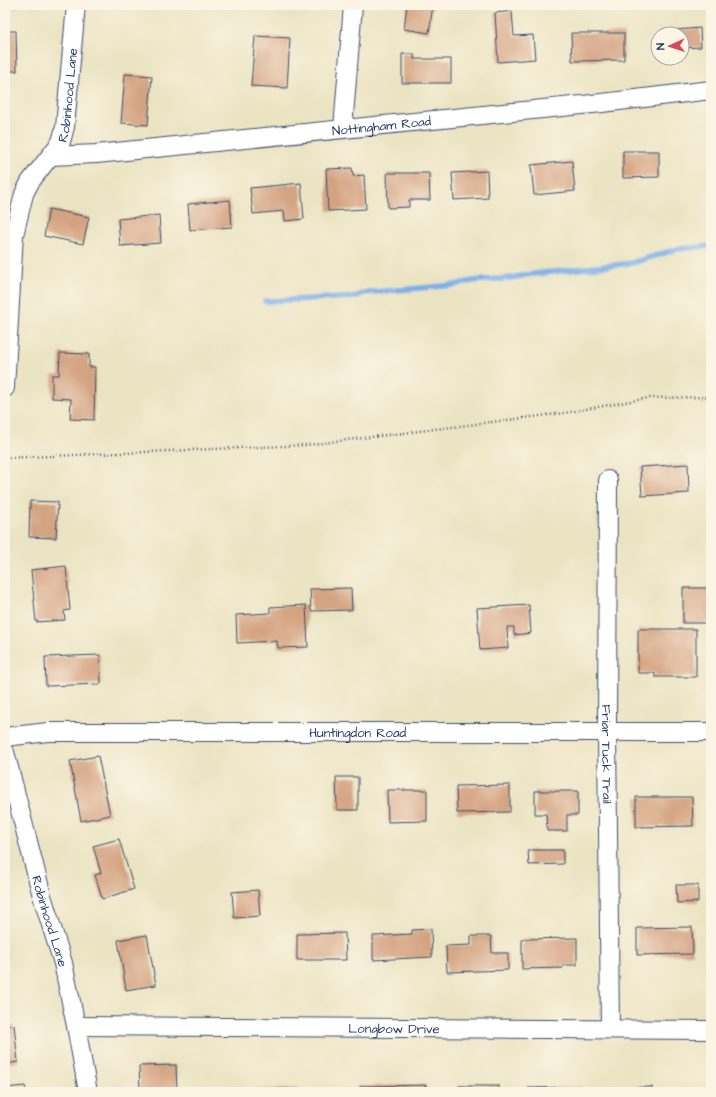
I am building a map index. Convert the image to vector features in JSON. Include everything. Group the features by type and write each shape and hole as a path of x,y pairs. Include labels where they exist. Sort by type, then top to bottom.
{"street":[{"name":"Robinhood Lane","path":"5,388 14,235 24,194 30,182 61,142 65,127 76,5"},
{"path":"343,128 353,5"},
{"name":"Nottingham Road","path":"51,156 96,154 711,90"},
{"name":"Friar Tuck Trail","path":"608,480 610,1029"},
{"name":"Huntingdon Road","path":"5,737 48,732 711,732"},
{"name":"Robinhood Lane","path":"5,752 42,896 63,963 88,1092"},
{"name":"Longbow Drive","path":"76,1026 711,1030"}],"path":[{"path":"5,458 307,445 564,413 648,398 711,397"}],"building":[{"path":"17,5 17,7 5,6"},
{"path":"407,5 433,5 429,33 404,29"},
{"path":"618,5 640,5 640,8 619,10"},
{"path":"512,11 514,36 533,35 535,59 498,62 495,13"},
{"path":"700,28 701,47 690,48 690,29"},
{"path":"5,31 16,31 17,71 5,71"},
{"path":"571,33 624,33 624,60 572,61"},
{"path":"255,36 290,38 287,88 251,86"},
{"path":"402,54 414,54 414,59 451,59 451,83 402,83"},
{"path":"125,74 152,76 148,125 121,123"},
{"path":"623,151 659,151 659,177 623,178"},
{"path":"572,161 575,191 534,195 531,165"},
{"path":"352,168 353,176 364,175 366,209 328,211 326,169"},
{"path":"487,171 488,198 454,200 452,173"},
{"path":"387,173 429,173 430,200 409,200 409,207 388,208"},
{"path":"301,183 304,219 285,221 284,211 253,214 250,188"},
{"path":"230,200 232,227 190,230 188,204"},
{"path":"49,209 89,217 83,244 44,236"},
{"path":"159,215 161,243 120,246 118,219"},
{"path":"60,353 89,354 89,367 95,367 94,420 70,419 71,399 52,398 52,375 59,375"},
{"path":"688,464 689,493 642,496 640,467"},
{"path":"30,501 58,502 56,538 29,537"},
{"path":"66,566 70,610 64,611 65,620 36,622 31,570"},
{"path":"351,588 352,610 311,611 310,589"},
{"path":"683,588 711,588 711,623 683,623"},
{"path":"306,605 308,647 278,648 277,641 237,643 236,615 270,613 270,607"},
{"path":"529,605 531,633 514,635 514,627 507,627 508,648 480,650 477,608"},
{"path":"638,629 696,629 696,677 655,677 655,673 638,673"},
{"path":"100,655 101,684 46,686 45,657"},
{"path":"98,756 110,815 81,821 70,761"},
{"path":"336,777 358,777 358,810 337,810"},
{"path":"510,785 510,812 457,813 456,786"},
{"path":"387,790 427,790 427,821 388,822"},
{"path":"535,791 578,791 578,815 567,815 567,831 547,831 546,814 535,814"},
{"path":"636,797 692,797 693,826 636,827"},
{"path":"119,839 134,889 102,899 95,875 101,873 93,846"},
{"path":"528,850 563,850 563,864 529,865"},
{"path":"676,885 698,885 698,902 677,903"},
{"path":"258,890 260,916 234,918 232,892"},
{"path":"692,927 693,954 637,955 637,928"},
{"path":"431,929 432,957 373,960 373,936 412,934 412,930"},
{"path":"345,933 346,960 297,960 297,934"},
{"path":"147,935 156,985 126,990 118,940"},
{"path":"471,936 491,936 492,953 508,953 508,970 447,972 446,946 471,945"},
{"path":"577,938 577,965 563,965 563,968 522,969 522,939"},
{"path":"14,1025 18,1062 5,1064 5,1026"},
{"path":"176,1065 177,1092 140,1092 139,1066"},
{"path":"426,1085 426,1092 360,1092 360,1086"},
{"path":"25,1086 26,1092 5,1092 5,1088"},
{"path":"459,1086 499,1086 499,1092 459,1092"},
{"path":"582,1087 582,1092 528,1092 528,1088"},
{"path":"652,1087 652,1092 611,1092 611,1088"},
{"path":"258,1089 303,1089 303,1092 258,1092"},
{"path":"711,1089 711,1092 682,1092 682,1090"}],"waterway":[{"path":"265,301 356,297 363,293 455,285 472,281 632,263 677,249 711,246"}]}
